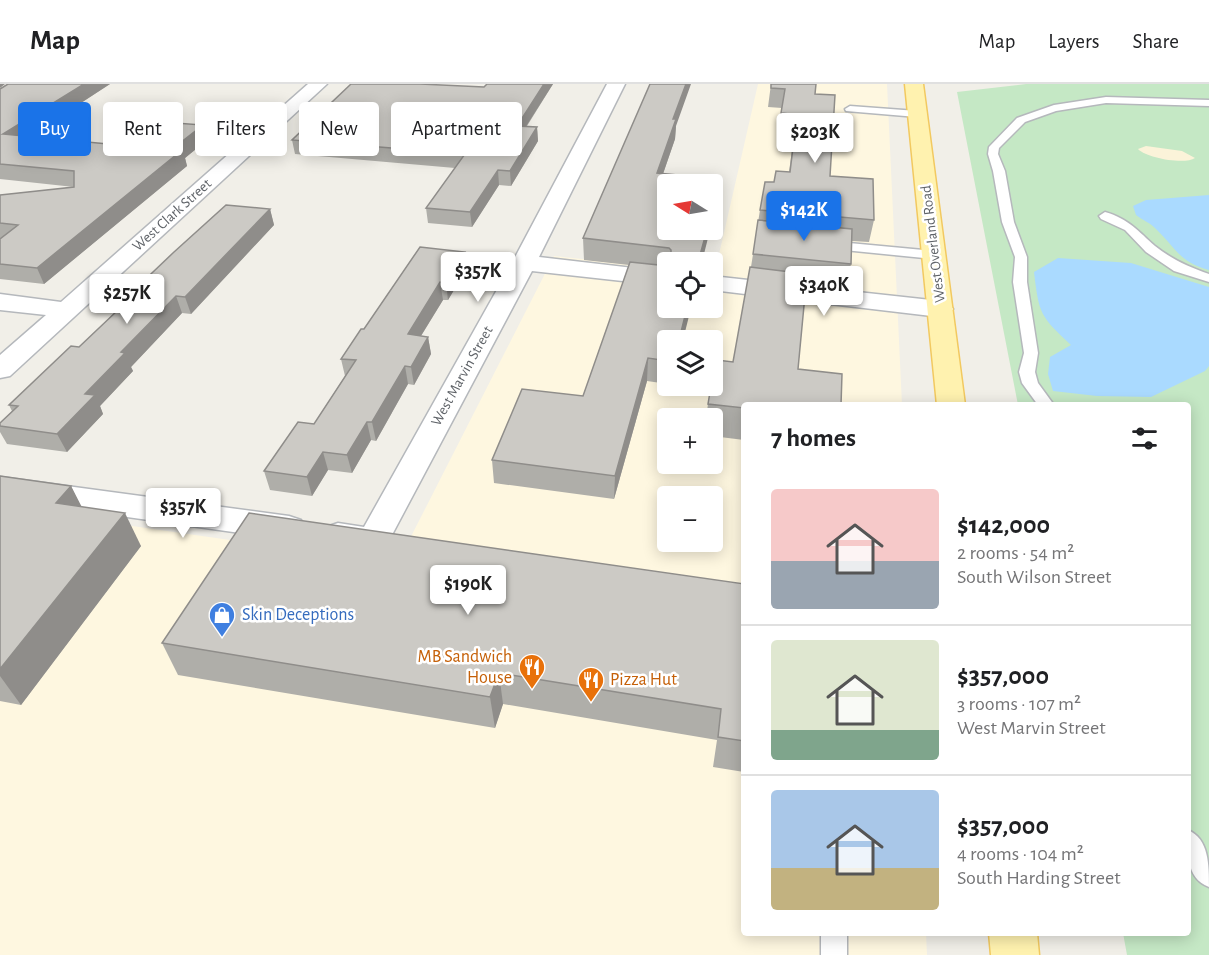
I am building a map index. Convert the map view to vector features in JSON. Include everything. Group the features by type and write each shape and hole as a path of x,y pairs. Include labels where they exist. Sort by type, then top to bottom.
{"main road":[{"name":"West Overland Road","path":"914,84 951,402"},
{"path":"1013,936 1015,955"}],"street":[{"name":"West Clark Street","path":"0,370 318,84"},
{"name":"West Marvin Street","path":"0,488 374,540 524,263 616,84"},
{"path":"524,263 657,278"},
{"path":"723,285 940,309"},
{"path":"0,302 67,310"}],"lane":[{"path":"1044,402 1030,383 1027,372 1031,353 1020,282 1021,257 1008,222 999,171 993,154 994,147 1021,120 1054,108 1117,100 1209,103"},
{"path":"850,109 917,114"},
{"path":"1105,216 1129,227 1151,249 1179,268 1209,278"},
{"path":"816,244 934,255"},
{"path":"1191,846 1209,875"},
{"path":"834,936 834,955"}],"shaded area":[{"path":"758,84 887,84 902,402 741,402 741,936 926,936 927,955 0,955 0,507 397,564 554,256 657,267 657,318 723,318 723,252 720,252"}],"green space":[{"path":"1026,84 1209,84 1209,955 1127,955 1124,936 1191,936 1191,402 1017,402 957,92"}],"sand":[{"path":"1146,146 1182,151 1195,158 1175,161 1157,158 1138,149"}],"water":[{"path":"1209,195 1209,270 1184,259 1154,227 1136,215 1133,206 1146,200"},
{"path":"1058,258 1131,263 1209,287 1209,366 1205,371 1151,397 1097,396 1053,391 1048,374 1050,357 1071,345 1043,313 1034,272"}],"building":[{"path":"8,84 84,84 55,102 18,102 18,125 3,134 18,135 18,156 91,156 91,142 103,144 103,156 175,156 37,268 0,264 0,239 18,225 0,223 0,195 74,187 74,171 0,164 0,89"},
{"path":"351,84 484,87 487,84 544,84 522,118 522,102 391,102 391,148 379,147 379,102 332,102"},
{"path":"650,84 686,84 657,173 667,174 657,174 657,240 704,240 701,252 671,252 669,248 583,238"},
{"path":"771,84 816,84 815,94 835,95 830,176 873,179 874,220 760,210 765,182 774,182 776,171 790,172 797,115 781,113 785,89 771,88"},
{"path":"183,124 195,124 195,131 183,141"},
{"path":"522,126 537,127 522,151"},
{"path":"299,133 299,141 292,140"},
{"path":"464,156 519,156 510,171 498,170 470,212 426,208"},
{"path":"226,205 270,209 185,297 176,296 121,352 125,353 85,394 95,395 57,434 0,426 0,423 18,406 9,405 71,346 79,347 137,292 133,291"},
{"path":"758,220 852,229 851,264 753,254"},
{"path":"420,247 465,252 446,283 440,282 408,334 428,337 411,367 405,366 372,422 367,422 347,455 323,452 307,477 264,471 298,422 314,424 356,360 341,359"},
{"path":"630,262 657,265 657,318 684,318 682,330 657,330 657,359 648,358 615,476 492,460 522,389 583,396"},
{"path":"750,267 807,274 798,369 842,374 841,402 741,402 741,408 708,404 709,396 723,396 723,361 733,362"},
{"path":"0,476 71,486 56,503 125,513 0,669"},
{"path":"249,513 741,584 741,741 718,737 721,709 499,673 490,697 162,643"}],"place":[{"name":"Skin Deceptions","path":"222,638"},
{"name":"MB Sandwich House","path":"532,690"},
{"name":"Pizza Hut","path":"591,703"}]}
